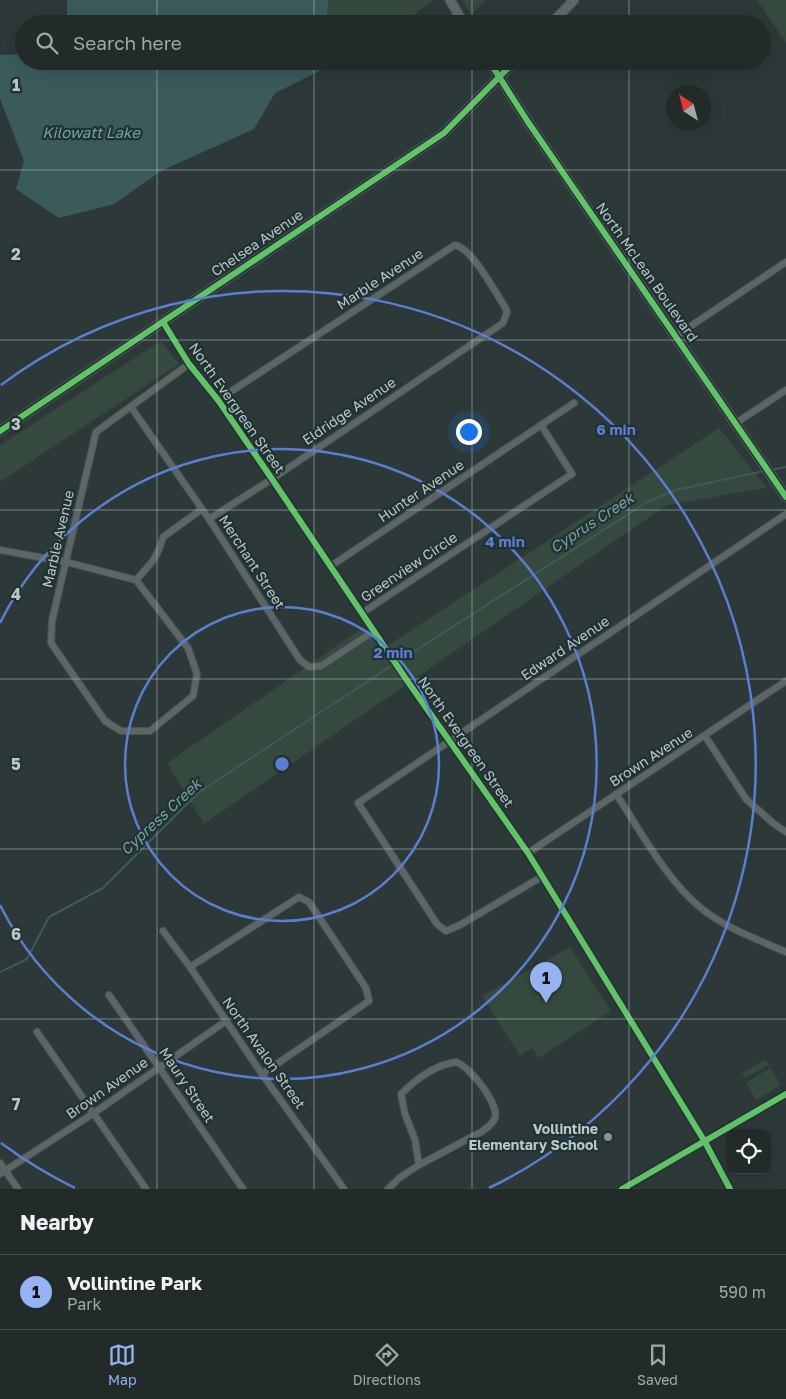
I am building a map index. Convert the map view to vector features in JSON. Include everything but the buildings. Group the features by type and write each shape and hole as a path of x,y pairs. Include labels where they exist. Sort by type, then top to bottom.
{"main road":[{"path":"450,0 459,15"},
{"path":"560,15 574,0"},
{"name":"North McLean Boulevard","path":"494,70 786,497"},
{"name":"Chelsea Avenue","path":"0,431 444,133 507,70"}],"street":[{"name":"Marble Avenue","path":"218,400 456,245 461,246 471,256 505,307 507,312 503,323"},
{"path":"676,336 786,262"},
{"name":"North Evergreen Street","path":"162,322 189,364 218,400 406,679 528,853 705,1142 730,1189"},
{"name":"Eldridge Avenue","path":"209,519 272,479 503,323"},
{"name":"Marble Avenue","path":"136,580 188,648 197,674 193,696 150,731 121,731 105,721 51,643 52,621 96,432 189,364"},
{"path":"736,423 786,390"},
{"name":"Hunter Avenue","path":"331,566 574,403"},
{"name":"Merchant Street","path":"131,407 209,519 300,660 310,667 321,666 374,631"},
{"name":"Greenview Circle","path":"362,613 572,474 541,426"},
{"path":"0,550 66,562 136,580 153,562 160,548 162,537 202,509"},
{"name":"Edward Avenue","path":"543,876 446,931 437,924 358,803 786,514"},
{"name":"Brown Avenue","path":"528,853 786,681"},
{"path":"705,736 746,799 786,832"},
{"path":"616,794 672,878 687,896 701,909 720,922 786,952"},
{"path":"190,967 300,896 309,902 366,988 369,1001 262,1074"},
{"name":"North Avalon Street","path":"163,931 344,1189"},
{"name":"Maury Street","path":"109,995 160,1066 242,1189"},
{"name":"Brown Avenue","path":"3,1172 94,1113 226,1021"},
{"path":"38,1032 146,1189"},
{"path":"388,1189 399,1178 420,1165 481,1132 490,1126 495,1119 496,1110 493,1102 468,1068 462,1063 449,1063 439,1067 414,1081 401,1094 405,1114 415,1140 420,1165"},
{"path":"624,1189 786,1094"},
{"path":"0,1163 3,1172 18,1189"}],"green space":[{"path":"328,0 433,0 414,15 327,15"},
{"path":"462,0 485,0 471,15"},
{"path":"757,0 786,0 786,43 771,21 771,15 767,15"},
{"path":"161,341 179,364 0,482 0,445"},
{"path":"719,428 767,488 667,505 204,824 167,763 364,627 381,650"},
{"path":"570,947 611,1011 539,1058 532,1048 520,1056 482,996"},
{"path":"766,1059 769,1065 745,1078 742,1073"},
{"path":"771,1068 781,1085 756,1100 746,1082"}],"water":[{"path":"67,0 328,0 327,15 67,15"},
{"name":"Kilowatt Lake","path":"15,54 15,70 321,70 275,93 254,129 161,171 114,204 59,218 16,189 24,161 0,99 0,55"}],"waterway":[{"name":"Cyprus Creek","path":"771,470 786,467"},
{"name":"Cyprus Creek","path":"398,662 647,502 676,490 764,471"},
{"name":"Cypress Creek","path":"0,972 27,959 49,917 103,888 198,793 394,664"}],"cycle path":[{"path":"495,70 528,122 786,497"},
{"path":"0,431 444,133 506,70"},
{"path":"163,322 189,364 218,400 406,679 528,853 705,1142 730,1189"},
{"path":"622,1189 786,1094"}],"place":[{"name":"Vollintine Park","path":"546,1003"},
{"name":"Vollintine Elementary School","path":"608,1137"}]}
